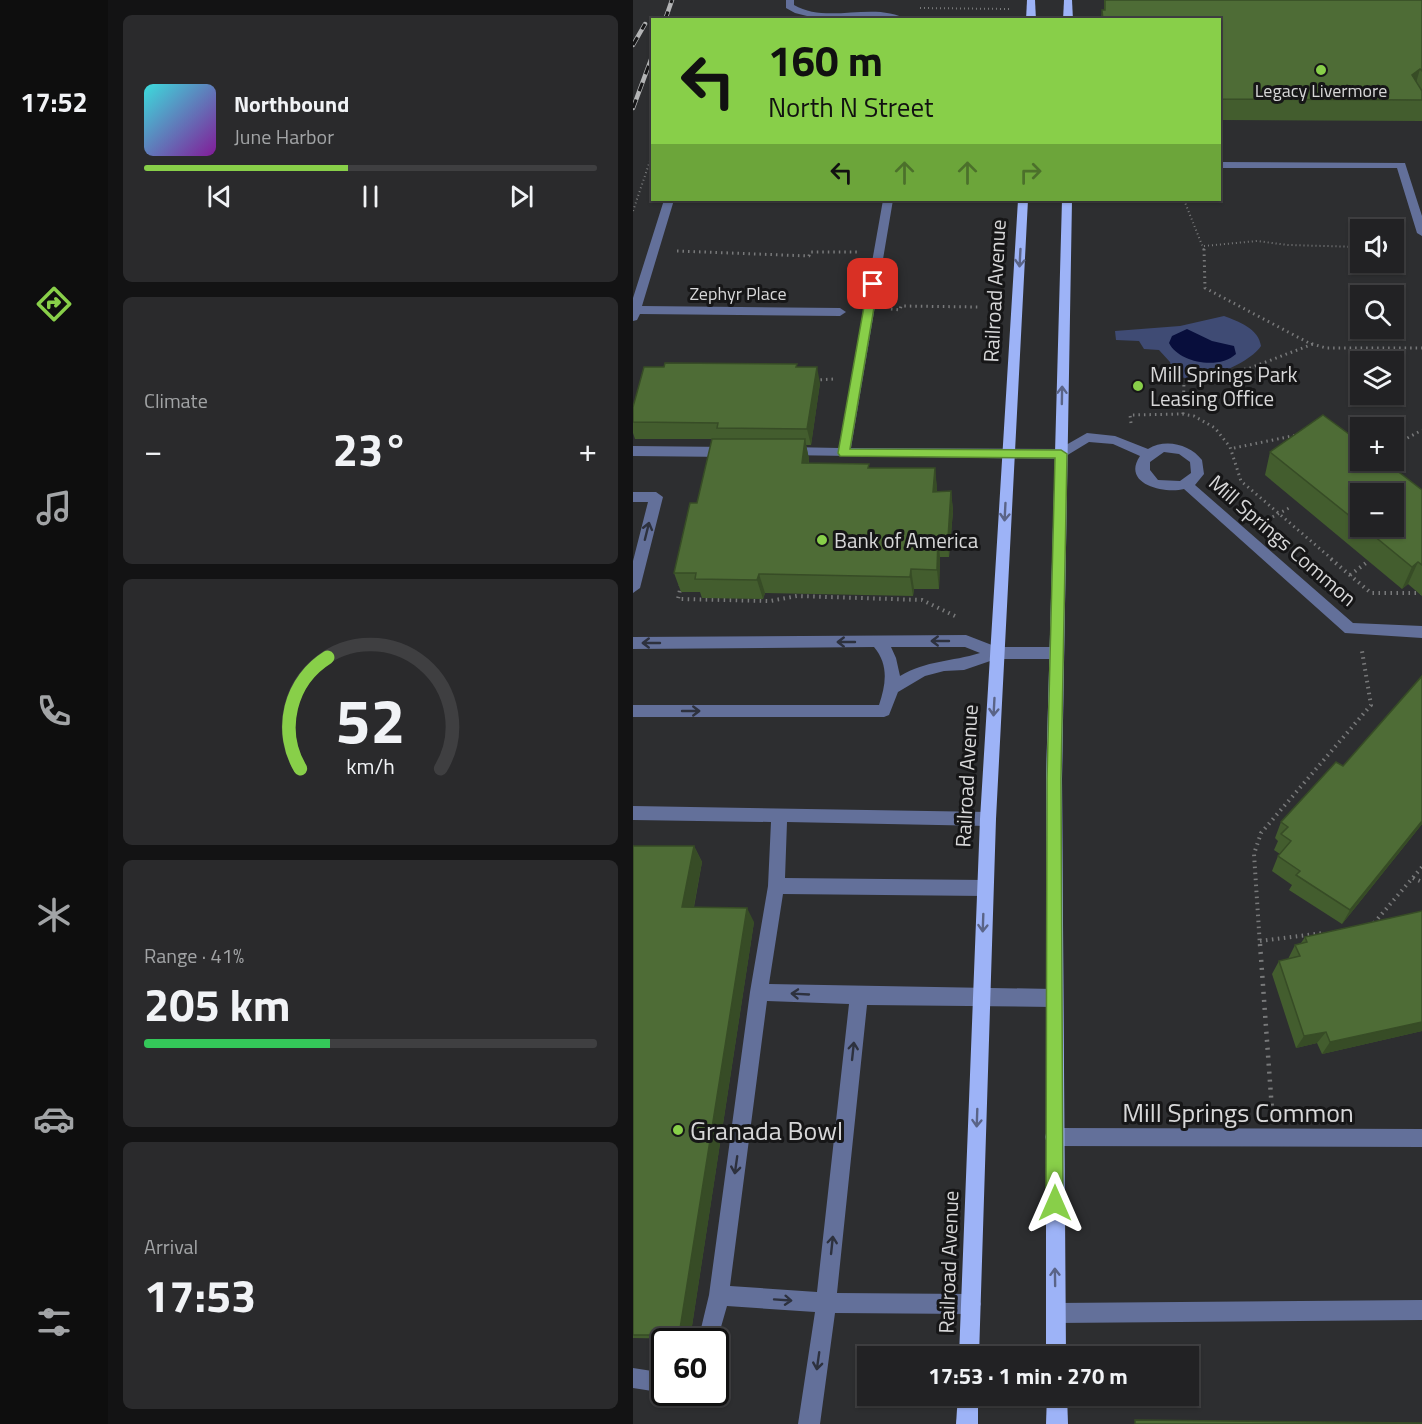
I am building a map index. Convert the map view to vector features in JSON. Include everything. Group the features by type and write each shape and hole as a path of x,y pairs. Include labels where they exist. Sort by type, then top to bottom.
{"main road":[{"path":"1031,0 1031,18"},
{"path":"1068,0 1068,18"},
{"name":"Railroad Avenue","path":"969,1346 988,819 1023,201"},
{"path":"1056,1346 1053,998 1057,654 1067,201"},
{"path":"967,1424 968,1406"},
{"path":"1056,1406 1057,1424"}],"street":[{"path":"790,0 789,6 802,12 885,15 896,18"},
{"path":"1221,165 1401,165 1422,233"},
{"path":"634,314 669,201"},
{"path":"844,453 888,201"},
{"name":"Zephyr Place","path":"634,314 840,312"},
{"path":"773,452 1061,454 1087,437 1115,440 1148,454"},
{"name":"Mill Springs Common","path":"1173,447 1191,454 1196,460 1198,474 1187,485 1170,488 1153,483 1143,472 1142,466 1148,454 1155,450 1173,447"},
{"path":"633,451 738,452"},
{"name":"Mill Springs Common","path":"1187,485 1350,629 1422,632"},
{"path":"633,497 656,497 633,588"},
{"path":"633,711 884,711 893,688 893,667 888,652 877,641"},
{"path":"633,643 966,641 996,653"},
{"path":"893,688 921,671 944,665 964,664 996,653 1057,654"},
{"path":"633,813 988,819"},
{"path":"711,1328 719,1295 759,992 776,886 779,815"},
{"path":"776,886 985,888"},
{"path":"759,992 859,996 1053,998"},
{"path":"809,1424 826,1303 859,996"},
{"name":"Mill Springs Common","path":"1054,1137 1422,1138"},
{"path":"719,1295 826,1303 971,1304"},
{"path":"1056,1313 1422,1310"},
{"path":"633,1378 651,1381"}],"path":[{"path":"914,8 1010,9"},
{"path":"633,211 651,158"},
{"path":"1185,201 1204,246 1205,288 1313,344 1357,349 1422,348"},
{"path":"1204,246 1257,241 1288,245 1350,247"},
{"path":"673,251 809,256 810,252 862,252"},
{"path":"883,309 900,310 901,306 979,307"},
{"path":"1183,414 1184,382 1205,380 1294,354 1313,344"},
{"path":"807,380 839,379"},
{"path":"1404,440 1422,430"},
{"path":"1299,435 1234,448 1240,465 1241,481 1371,593 1422,593"},
{"path":"1350,575 1366,563"},
{"path":"683,578 678,599 770,601 797,596 922,600 958,617"},
{"path":"1274,1138 1254,854 1261,833 1371,705 1358,630"},
{"path":"1371,927 1422,867"},
{"path":"1413,878 1422,882"},
{"path":"1260,941 1327,933"}],"shaded area":[{"path":"1224,316 1252,330 1261,346 1249,358 1209,376 1192,379 1180,376 1173,373 1170,362 1159,350 1144,349 1139,341 1116,340 1115,331 1180,326"},
{"path":"1187,329 1212,341 1234,346 1236,354 1229,359 1210,363 1181,355 1169,343 1172,336"}],"building":[{"name":"Legacy Livermore","path":"1105,0 1422,0 1422,71 1420,69 1412,75 1422,91 1422,100 1221,99 1221,18 1103,18 1102,10 1105,10"},
{"path":"665,363 797,364 796,367 817,367 807,429 717,428 718,423 633,422 633,407 644,367 664,367"},
{"path":"1323,415 1350,435 1350,471 1397,471 1422,490 1422,565 1418,562 1412,567 1375,537 1404,537 1404,483 1350,483 1350,516 1270,452"},
{"name":"Bank of America","path":"712,439 805,439 802,463 869,464 868,468 935,468 933,492 951,491 948,538 938,537 937,570 911,569 910,577 759,574 757,580 695,579 696,573 674,573 690,503 697,503"},
{"path":"1422,676 1422,821 1350,910 1296,875 1300,871 1278,856 1291,841 1281,834 1288,827 1281,822 1336,762 1343,766"},
{"name":"Granada Bowl","path":"633,846 694,846 682,907 747,908 680,1328 651,1328 651,1335 633,1335"},
{"path":"1422,911 1422,1022 1330,1042 1326,1032 1304,1036 1279,961 1300,956 1295,945 1307,942 1305,937"},
{"path":"1135,1420 1422,1423 1422,1424 1135,1424"}],"railway":[{"path":"666,18 672,0"},
{"path":"633,45 645,24"},
{"path":"633,108 651,59"}],"place":[{"name":"Legacy Livermore","path":"1321,70"},
{"name":"Mill Springs Park Leasing Office","path":"1138,386"},
{"name":"Bank of America","path":"822,540"},
{"name":"Granada Bowl","path":"678,1130"}],"route":[{"path":"873,284 844,453 1061,454 1054,779 1055,1203"}]}
